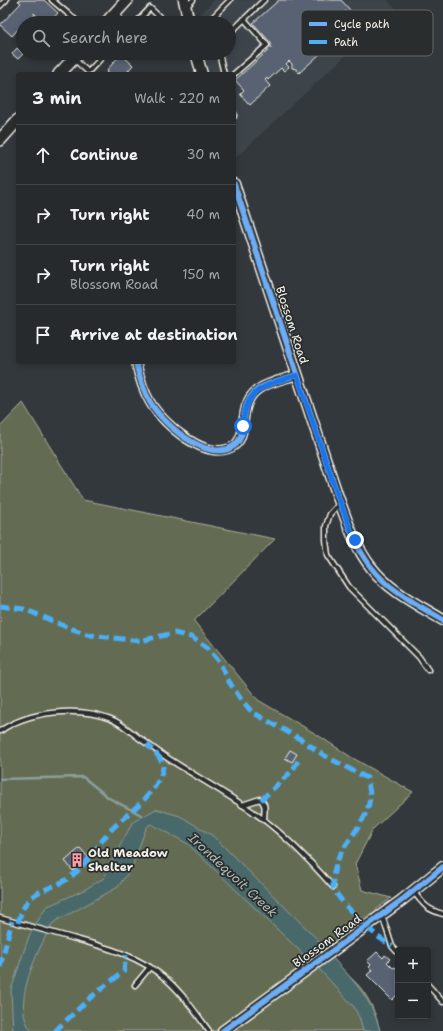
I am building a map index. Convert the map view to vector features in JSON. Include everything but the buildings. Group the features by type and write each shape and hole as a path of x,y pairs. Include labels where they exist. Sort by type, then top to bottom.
{"main road":[{"path":"115,14 127,0"},
{"path":"62,72 72,60"},
{"path":"0,140 16,122"}],"street":[{"path":"184,4 187,16"},
{"path":"198,60 201,72"},
{"name":"Blossom Road","path":"236,190 340,503 355,540 371,568 384,581 396,591 443,620"},
{"path":"137,364 144,390 149,401 166,423 203,447 222,451 236,444 241,436 246,405 252,395 265,386 297,375"},
{"name":"Blossom Road","path":"223,1031 413,891 443,867"}],"lane":[{"path":"0,6 6,0"},
{"path":"52,0 71,16"},
{"path":"184,4 193,0"},
{"path":"214,16 230,0"},
{"path":"236,27 264,0"},
{"path":"143,16 150,8 159,16"},
{"path":"236,72 267,45 244,19"},
{"path":"79,60 87,71 89,71 99,60"},
{"path":"221,60 224,72"},
{"path":"340,503 330,514 326,526 328,555 349,587 419,657 428,670"},
{"path":"0,731 25,718 52,713 75,712 98,715 111,719 264,820 292,844 333,887"},
{"path":"242,805 250,801 260,799 265,806 264,820"},
{"path":"413,891 425,906 432,911 443,914"},
{"path":"382,914 392,946 395,950"},
{"path":"0,918 118,951 150,967 165,978 177,990 209,1031"},
{"path":"135,984 150,967"},
{"path":"431,988 443,1002"}],"shaded area":[{"path":"214,0 387,0 396,9 301,10 301,56 345,56 236,157 236,72 209,72 206,60 236,60 236,16 199,16"}],"green space":[{"path":"23,403 83,500 275,539 194,621 258,700 316,734 351,757 413,792 373,829 355,864 362,890 391,898 327,948 337,963 359,986 366,996 380,1031 0,1031 0,427"}],"water":[{"name":"Irondequoit Creek","path":"156,809 180,816 213,836 322,944 363,994 376,1017 380,1031 363,1031 360,1019 354,1007 322,972 188,844 150,824 146,828 132,867 118,887 57,920 51,925 33,964 24,994 23,1008 26,1021 32,1031 13,1031 11,990 29,936 46,907 84,890 104,878 133,822"}],"waterway":[{"path":"0,779 83,777 109,798 143,816"}],"marked path":[{"path":"0,606 24,609 90,635 140,641 174,633 191,637 207,647 219,661 228,680 252,712 302,740 325,756 367,778 370,796 367,810 339,857 334,871 333,886 344,904 371,930 392,946"},
{"path":"18,923 22,911 27,902 33,896 73,875 88,860 110,831 152,790 160,777 163,766 159,757 147,744"},
{"path":"261,800 292,771 298,761"},
{"path":"0,967 12,921"},
{"path":"55,1031 90,998 124,971 126,955"}],"cycle path":[{"path":"236,190 338,497 360,551 378,576 386,583 404,597 443,620"},
{"path":"136,364 145,393 156,411 176,431 200,446 213,450 224,450 235,445 239,440 242,434 247,404 257,390 271,383 297,375"},
{"path":"223,1031 402,900 443,867"}],"place":[{"name":"Old Meadow Shelter","path":"77,860"}],"route":[{"path":"243,426 243,416 246,405 258,389 297,375 338,497 355,540"}]}
